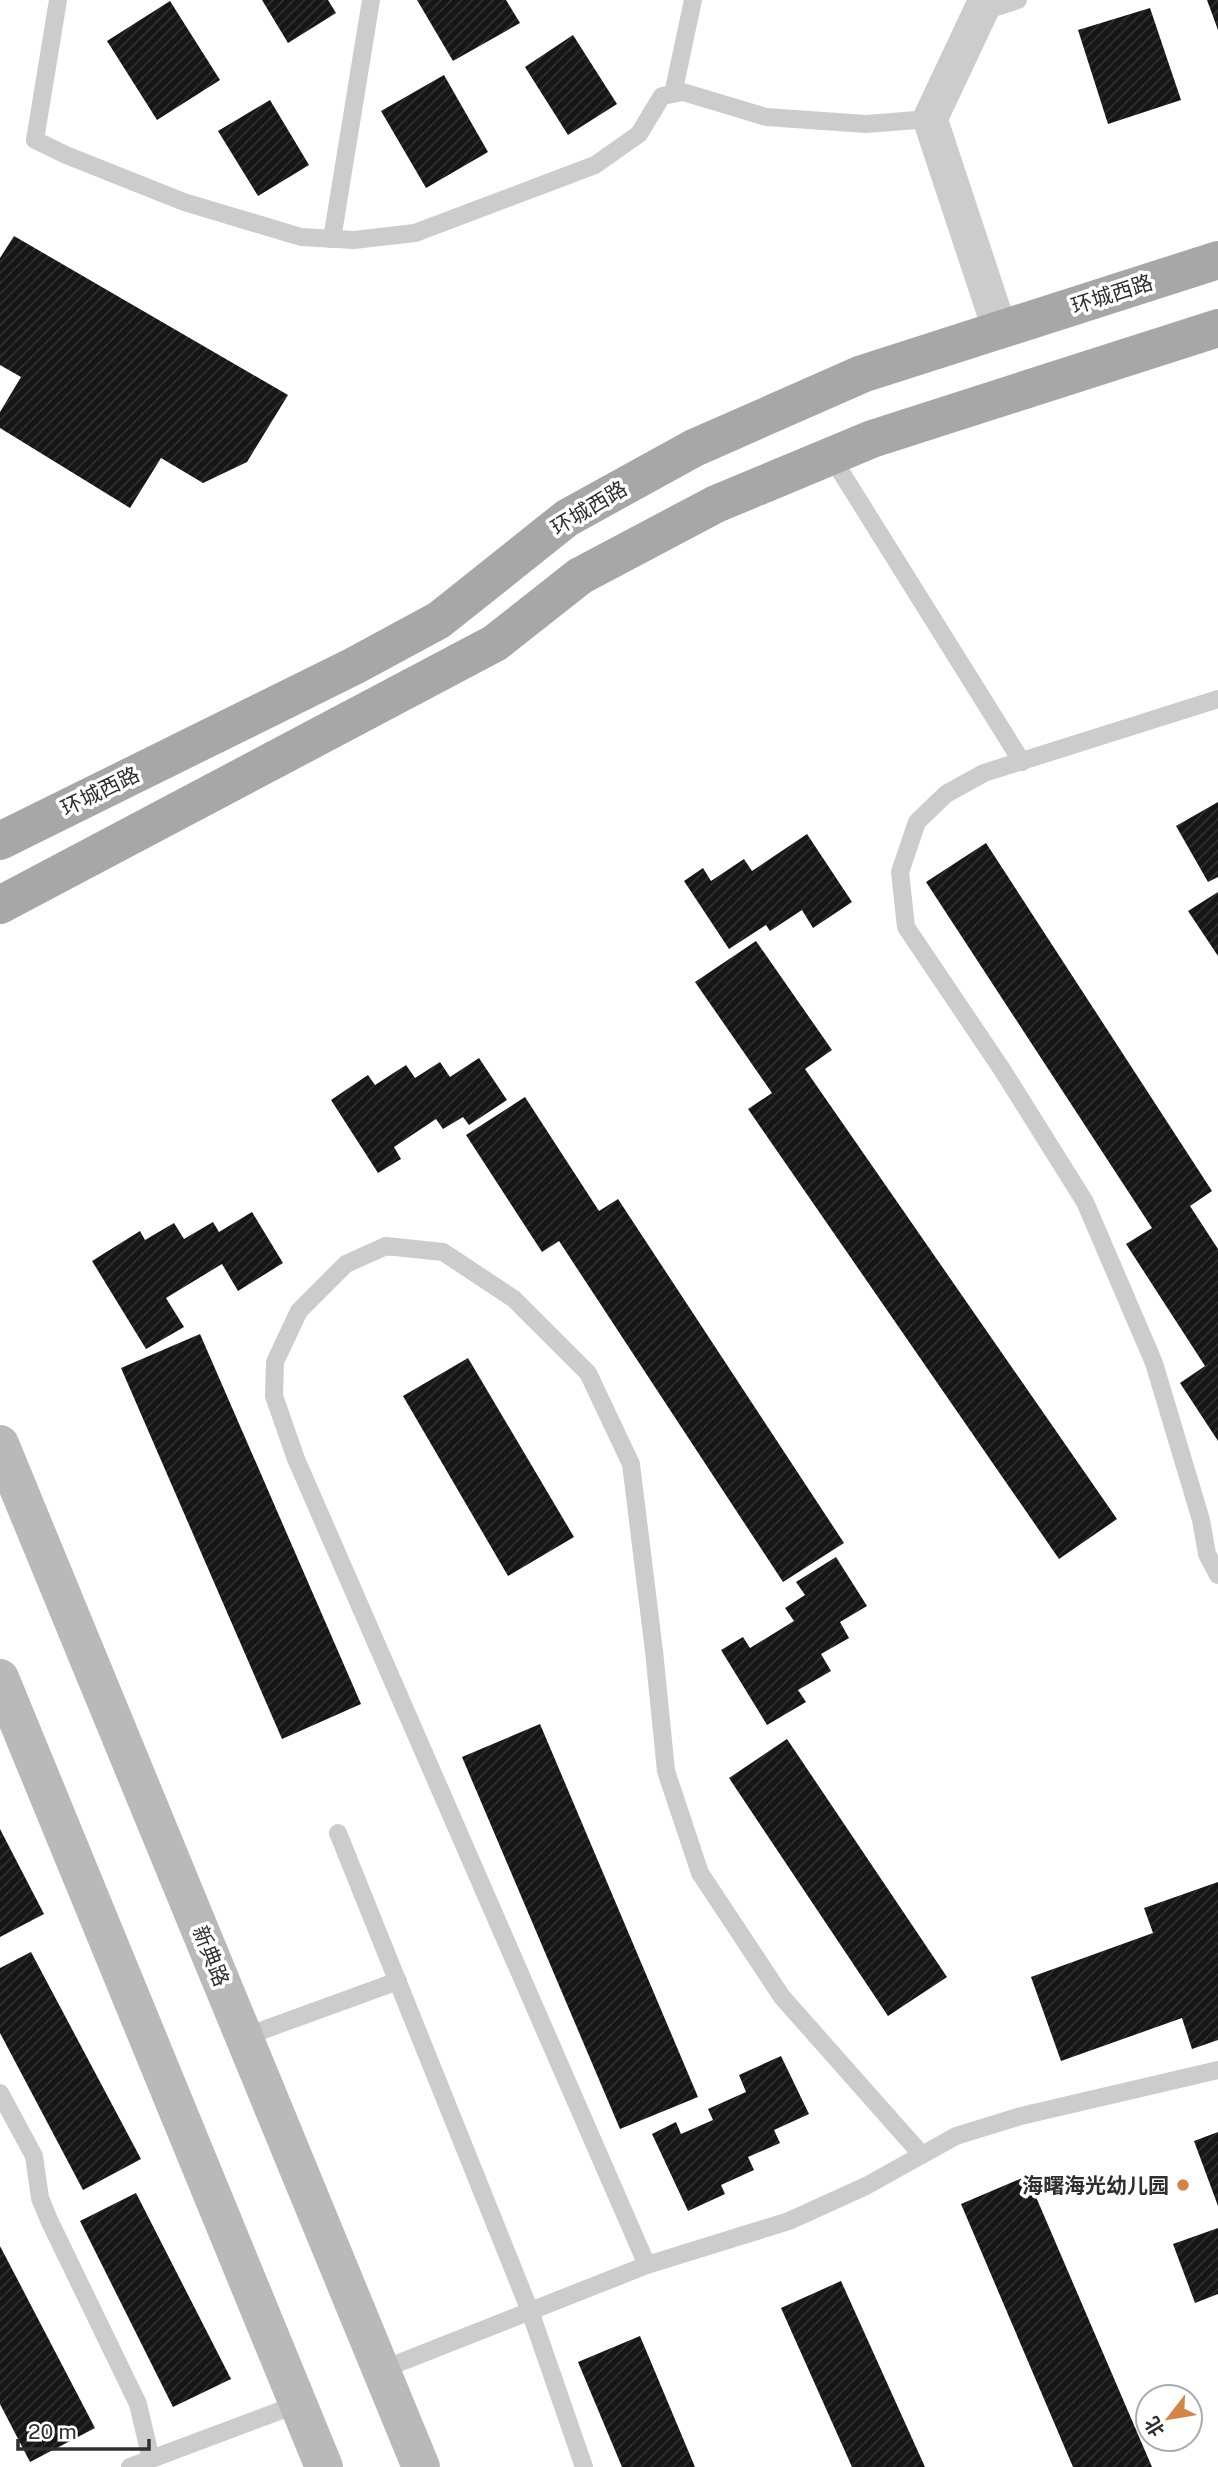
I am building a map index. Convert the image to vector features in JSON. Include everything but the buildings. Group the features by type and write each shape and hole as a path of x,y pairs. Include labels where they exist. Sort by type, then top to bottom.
{"main road":[{"name":"环城西路","path":"0,841 354,666 439,620 567,518 694,448 862,374 1218,260"},
{"path":"0,905 495,643 580,576 716,504 872,439 1218,328"},
{"name":"新典路","path":"0,1444 421,2467"},
{"path":"0,1678 324,2467"}],"street":[{"path":"983,6 930,119 1000,330"}],"lane":[{"path":"58,0 35,140 184,202 301,237 354,240 415,233 595,165 639,134 663,96 683,92 766,117 866,124 930,119"},
{"path":"332,239 371,0"},
{"path":"673,94 693,0"},
{"path":"983,6 1018,0"},
{"path":"831,456 1022,762"},
{"path":"1218,699 984,773 946,794 917,822 900,873 906,927 1003,1071 1086,1202 1154,1363 1201,1520 1207,1554 1218,1575"},
{"path":"647,2265 296,1459 274,1396 275,1362 299,1311 346,1264 386,1246 443,1252 514,1299 588,1373 631,1464 666,1771 700,1873 782,1997 922,2155"},
{"path":"338,1833 530,2311 584,2467"},
{"path":"244,2037 398,1982"},
{"path":"381,2370 647,2265 789,2221 866,2186 956,2136 1021,2116 1218,2070"},
{"path":"0,2093 34,2156 40,2199 49,2220 138,2404 151,2459"},
{"path":"130,2467 298,2404"}],"place":[{"name":"海曙海光幼儿园","path":"1183,2185"}]}
